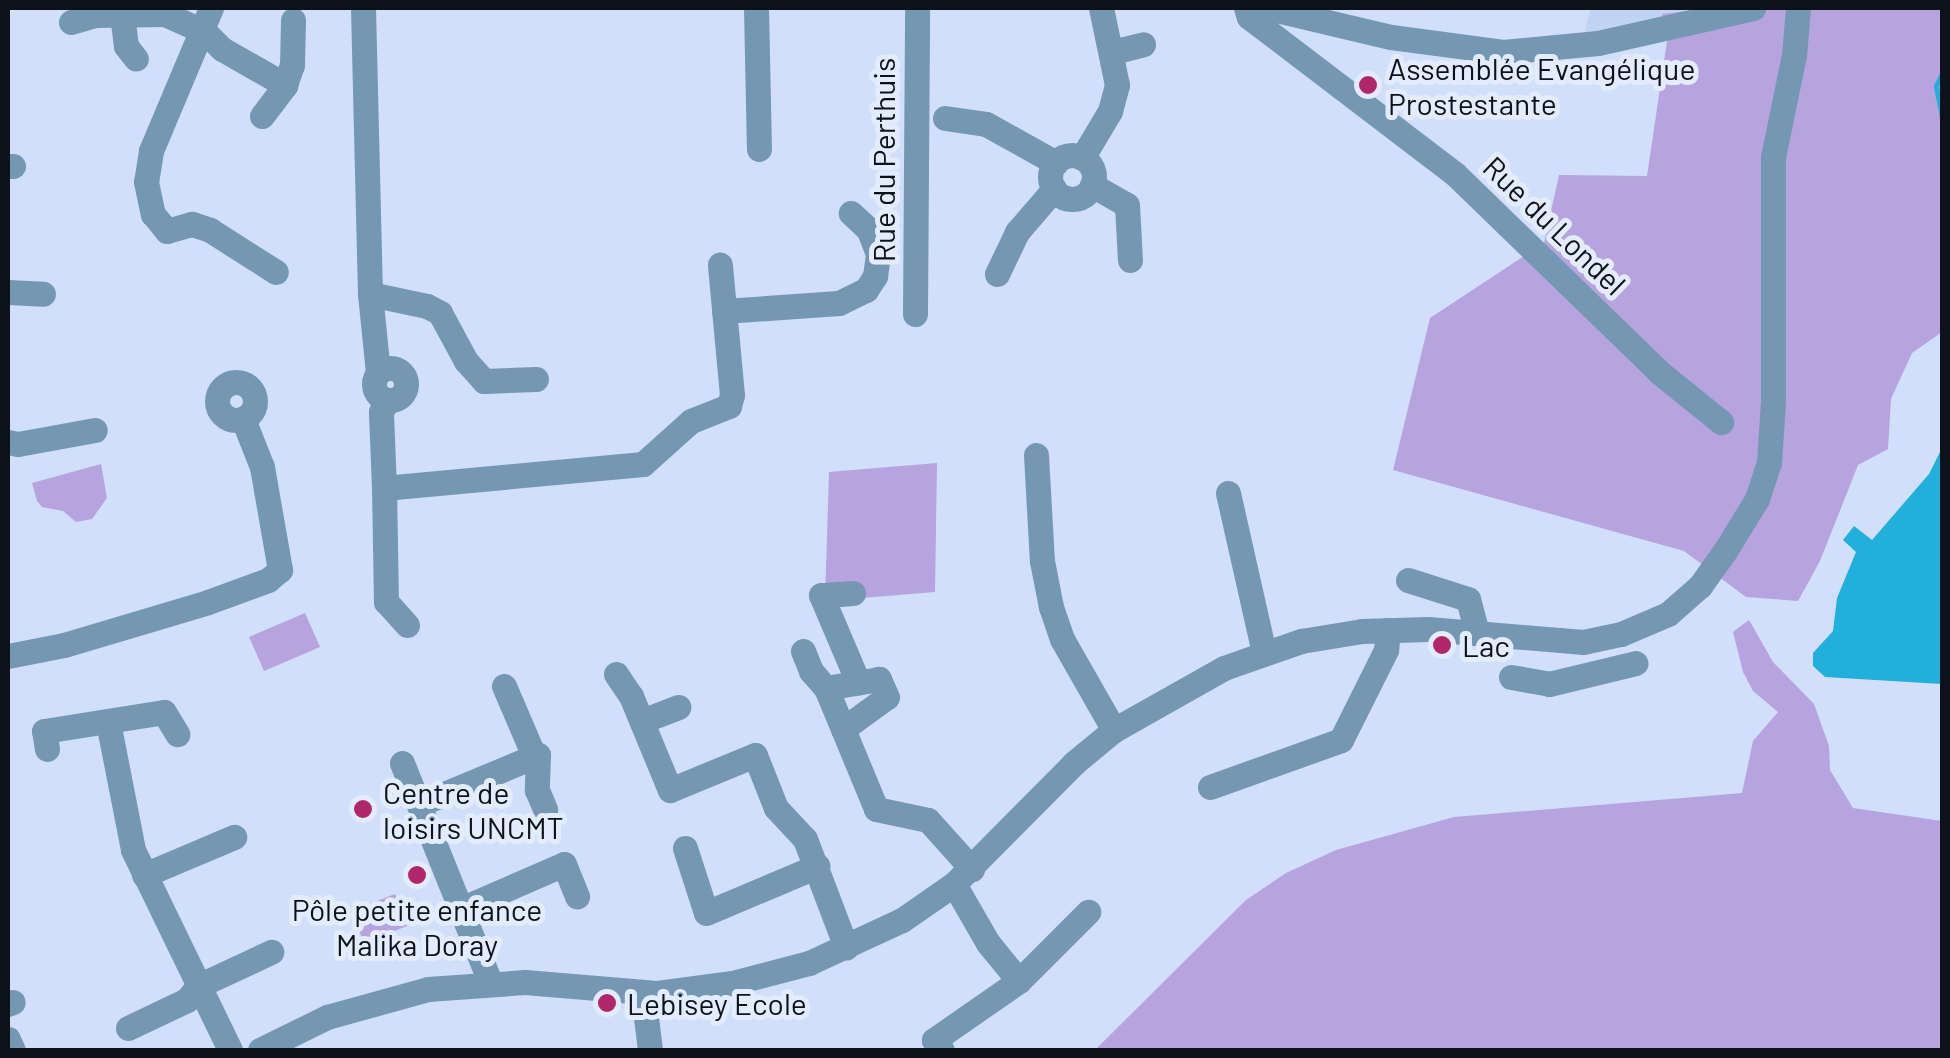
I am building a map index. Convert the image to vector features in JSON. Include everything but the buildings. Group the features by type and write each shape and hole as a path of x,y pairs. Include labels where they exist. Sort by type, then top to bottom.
{"street":[{"path":"363,8 370,294 378,373 392,368 404,376 404,391 387,400 380,412 386,602 407,625"},
{"path":"756,8 760,148"},
{"name":"Rue du Perthuis","path":"915,314 917,8"},
{"path":"1082,158 1115,93 1118,76 1101,8"},
{"name":"Rue du Londel","path":"1246,8 1249,17 1455,174 1659,372 1720,422"},
{"path":"1268,8 1391,37 1502,52 1598,42 1753,8"},
{"path":"260,1050 316,1022 370,1002 428,989 525,982 643,993 691,990 771,975 846,948 902,920 963,876 1034,802 1114,730 1185,686 1264,653 1328,636 1388,630 1568,642 1640,628 1684,602 1725,551 1758,499 1772,441 1773,157 1794,55 1798,8"},
{"path":"71,22 122,14 208,20"},
{"path":"122,14 126,46 136,59"},
{"path":"208,20 222,49 286,85"},
{"path":"208,20 151,150 146,182 152,214 167,230 192,224 210,230 276,272"},
{"path":"262,116 286,85 292,65 293,20"},
{"path":"1112,52 1144,44"},
{"path":"945,118 986,124 1056,162"},
{"path":"1068,156 1082,158 1093,173 1092,185 1084,196 1071,199 1054,189 1050,176 1056,162 1068,156"},
{"path":"1092,185 1127,205 1130,260"},
{"path":"997,274 1017,232 1054,189"},
{"path":"724,310 838,304 866,290 875,276 878,254 869,230 851,213"},
{"path":"384,488 642,464 691,421 729,406 732,394 720,265"},
{"path":"8,292 43,294"},
{"path":"370,294 427,306 440,313 466,361 484,381 536,379"},
{"path":"8,656 64,646 208,602 268,580 280,570 262,467 243,419"},
{"path":"8,442 18,444 95,430"},
{"path":"1036,455 1042,560 1051,607 1062,639 1114,730"},
{"path":"1228,494 1264,653"},
{"path":"1408,580 1468,599 1477,633"},
{"path":"852,593 812,596 858,682"},
{"path":"1210,787 1342,740 1386,650 1388,630"},
{"path":"1568,642 1576,678"},
{"path":"803,651 811,671 826,688 876,810 893,816 932,812 963,876 988,943 1018,980"},
{"path":"1511,677 1549,684 1636,662"},
{"path":"616,674 642,721 670,790 755,755 776,808 805,839 846,948"},
{"path":"826,688 879,679 887,697 843,728"},
{"path":"504,686 534,756"},
{"path":"642,721 678,706"},
{"path":"47,748 44,731 164,712 177,734"},
{"path":"108,722 124,817 144,875 230,1050"},
{"path":"420,804 538,755 537,790 545,809"},
{"path":"402,763 463,908 490,984"},
{"path":"876,840 893,816"},
{"path":"144,875 234,837"},
{"path":"686,848 706,912 817,866"},
{"path":"463,908 564,864 577,898"},
{"path":"942,1050 934,1040 1018,980 1088,912"},
{"path":"128,1028 186,1000 198,986 271,952"},
{"path":"643,993 650,1050"},
{"path":"8,1040 12,1050"}],"shaded area":[{"path":"1577,8 1709,8 1584,35 1590,10"},
{"path":"1709,8 1942,8 1942,332 1912,353 1891,399 1888,449 1858,465 1820,561 1798,601 1746,597 1684,551 1393,470 1430,318 1544,243 1559,175 1647,176 1667,41 1662,14"},
{"path":"937,463 935,592 825,601 829,472"},
{"path":"101,464 107,498 92,519 76,522 63,511 42,507 37,501 32,483"},
{"path":"305,613 320,647 264,671 249,637"},
{"path":"1749,620 1773,662 1814,704 1829,746 1830,770 1853,808 1942,821 1942,1050 1095,1050 1246,900 1286,873 1336,850 1454,817 1742,793 1753,741 1778,712 1753,691 1743,672 1733,632"},
{"path":"395,894 407,926 364,943 351,911"}],"water":[{"path":"1942,448 1942,684 1825,677 1813,666 1813,653 1833,631 1837,598 1856,552 1843,540 1854,526 1872,540 1929,474"}],"waterway":[{"path":"1942,74 1936,86 1942,117"}],"place":[{"name":"Assemblée Evangélique Prostestante","path":"1368,85"},
{"name":"Lac","path":"1442,645"},
{"name":"Centre de loisirs UNCMT","path":"363,809"},
{"name":"Pôle petite enfance Malika Doray","path":"417,875"},
{"name":"Lebisey Ecole","path":"607,1003"}]}
